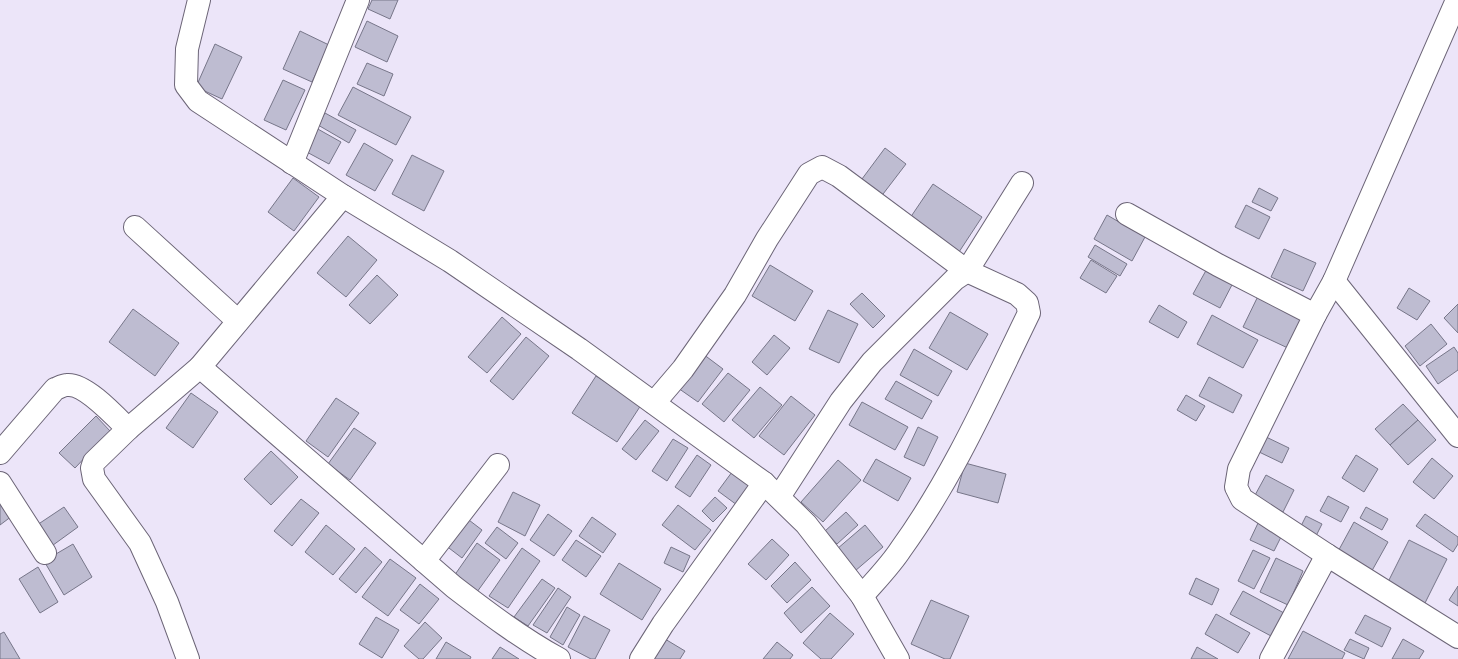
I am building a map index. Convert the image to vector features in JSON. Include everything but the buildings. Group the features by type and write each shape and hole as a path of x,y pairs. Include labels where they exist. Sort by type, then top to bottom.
{"street":[{"path":"199,0 187,48 186,85 198,100 343,196 450,261 579,349 772,490 806,524 862,596 898,659"},
{"path":"292,163 358,0"},
{"path":"1457,0 1334,281 1315,315 1239,469 1236,487 1242,499 1458,638"},
{"path":"654,403 683,369 735,295 767,239 809,174 822,167 839,176 967,271 1017,294 1027,303 1029,313 979,415 926,512 900,551 862,596"},
{"path":"641,659 667,618 772,490 840,401 872,362 954,279 967,271 1022,183"},
{"path":"188,659 167,602 140,543 94,479 92,468 94,462 128,429 200,367 343,196"},
{"path":"1127,214 1218,265 1315,315"},
{"path":"135,227 238,321"},
{"path":"1334,281 1458,436"},
{"path":"200,367 424,561 494,618 559,659"},
{"path":"0,453 55,389 68,385 81,389 97,400 128,429"},
{"path":"424,561 498,465"},
{"path":"0,483 46,553"},
{"path":"1272,659 1327,555"}]}
